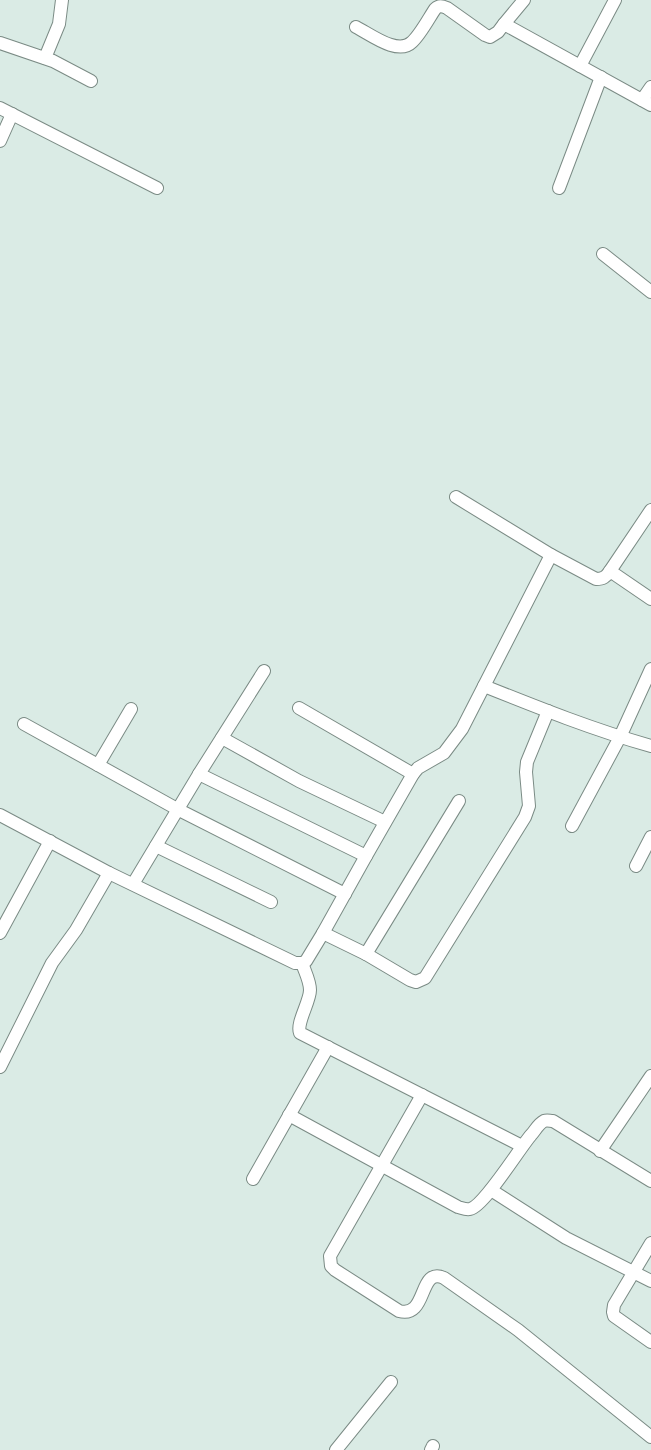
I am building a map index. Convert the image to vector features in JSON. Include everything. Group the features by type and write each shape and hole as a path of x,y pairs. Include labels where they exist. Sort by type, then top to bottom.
{"street":[{"path":"45,58 59,24 62,0"},
{"path":"356,27 393,46 402,47 412,43 437,7 442,6 490,37 498,32 524,0"},
{"path":"580,66 615,0"},
{"path":"504,24 646,102 651,87"},
{"path":"0,43 53,61 91,81"},
{"path":"559,188 601,78"},
{"path":"0,108 157,188"},
{"path":"0,141 12,114"},
{"path":"603,254 651,292"},
{"path":"456,497 551,555 596,579 606,577 651,510"},
{"path":"0,815 109,873 295,963 302,963 306,960 324,933 413,774 418,768 444,754 462,729 551,555"},
{"path":"610,571 651,599"},
{"path":"572,826 620,737 651,669"},
{"path":"133,884 179,810 199,774 264,671"},
{"path":"484,686 620,737 651,746"},
{"path":"98,765 131,708"},
{"path":"299,708 413,774"},
{"path":"324,933 366,954 410,980 416,982 425,978 525,817 529,806 526,772 527,762 548,711"},
{"path":"24,724 179,810 345,894"},
{"path":"222,738 298,781 385,822"},
{"path":"199,774 366,856"},
{"path":"366,954 459,801"},
{"path":"636,866 651,836"},
{"path":"0,933 50,841"},
{"path":"156,846 271,902"},
{"path":"0,1067 28,1007 52,963 76,930 109,873"},
{"path":"302,963 310,988 309,1000 299,1030 300,1033 522,1146"},
{"path":"253,1179 328,1047"},
{"path":"600,1151 651,1076"},
{"path":"422,1095 330,1256 331,1266 399,1311 404,1312 414,1309 427,1283 432,1277 439,1276 444,1278 518,1330 651,1437"},
{"path":"289,1115 458,1207 466,1209 471,1209 477,1206 491,1190 522,1146 540,1124 548,1121 553,1121 651,1181"},
{"path":"491,1190 566,1238 651,1281"},
{"path":"651,1243 614,1305 613,1312 614,1316 651,1342"},
{"path":"336,1450 391,1382"}]}
